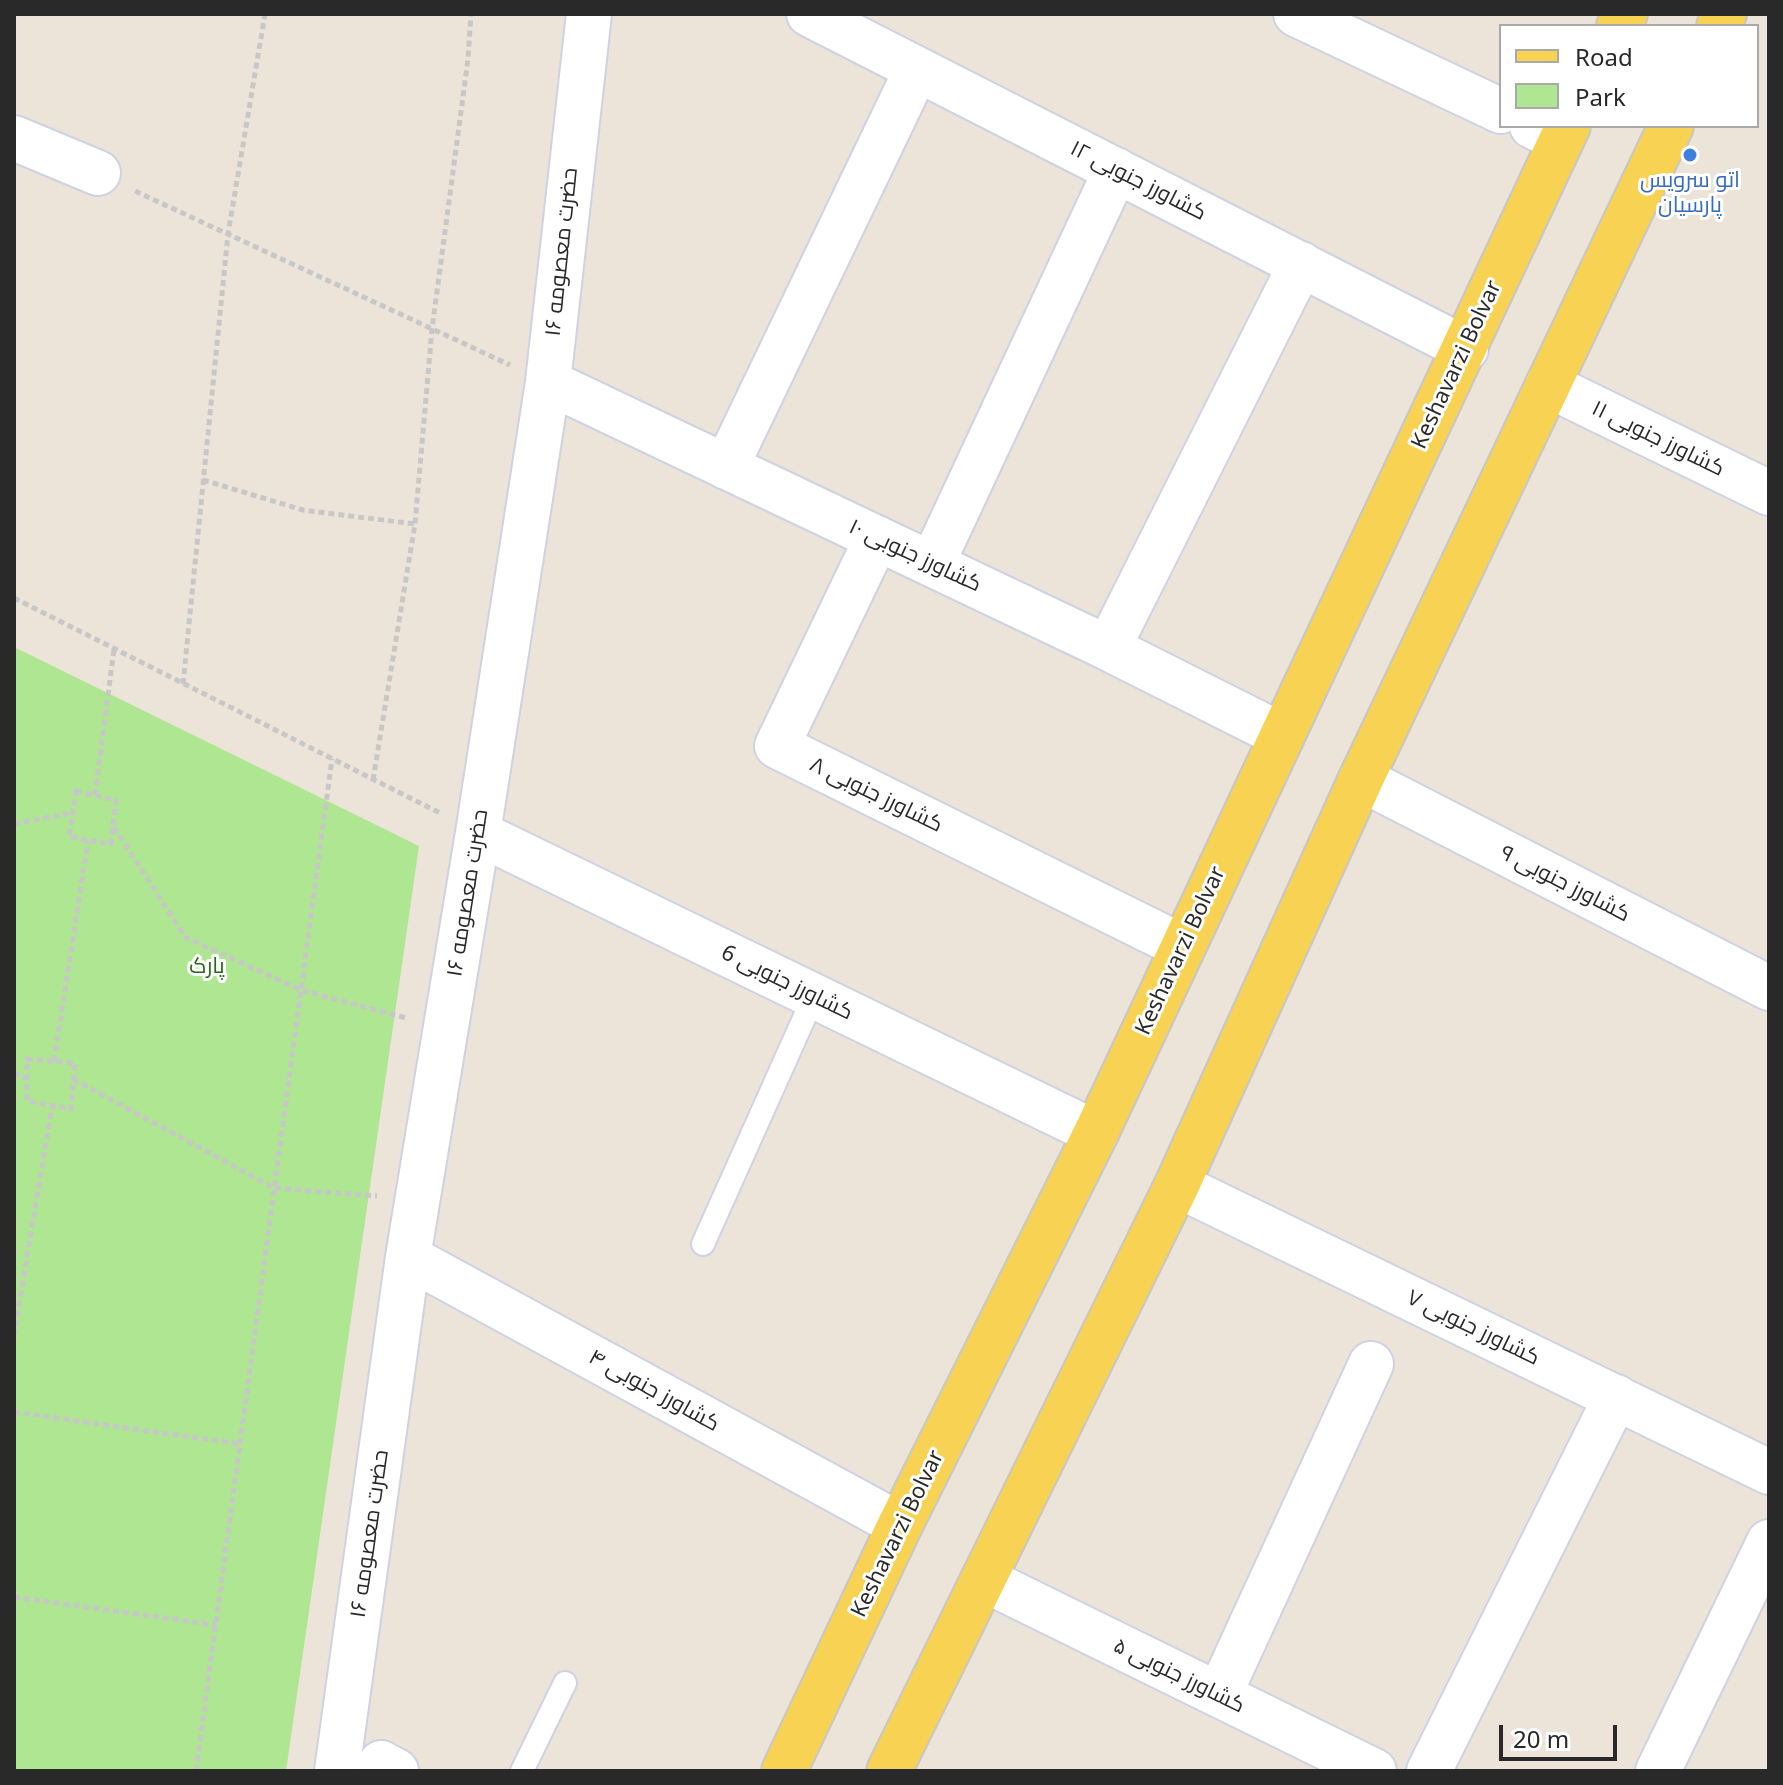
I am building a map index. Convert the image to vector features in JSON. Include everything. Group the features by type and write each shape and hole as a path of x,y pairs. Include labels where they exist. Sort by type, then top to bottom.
{"main road":[{"path":"889,1771 1177,1185 1361,779 1670,128"},
{"name":"Keshavarzi Bolvar","path":"784,1771 900,1525 1096,1133 1281,735 1466,349 1554,131"}],"street":[{"name":"حضرت معصومه ۱۶","path":"337,1771 408,1257 548,382 589,14"},
{"name":"کشاورز جنوبی ۱۲","path":"809,14 1466,349"},
{"path":"1296,14 1499,110"},
{"path":"726,467 917,69"},
{"path":"14,138 98,173"},
{"path":"932,564 1116,170"},
{"path":"1108,648 1301,264"},
{"name":"کشاورز جنوبی ۱۰","path":"548,382 1108,648 1281,735"},
{"name":"کشاورز جنوبی ۱۱","path":"1548,385 1769,493"},
{"name":"کشاورز جنوبی ۸","path":"877,538 777,746 1183,947"},
{"name":"کشاورز جنوبی ۹","path":"1361,779 1769,988"},
{"name":"کشاورز جنوبی 6","path":"478,833 1096,1133"},
{"name":"کشاورز جنوبی ۷","path":"1177,1185 1769,1472"},
{"name":"کشاورز جنوبی ۴","path":"408,1257 900,1525"},
{"path":"1219,1695 1371,1364"},
{"path":"1429,1771 1616,1397"},
{"path":"1658,1771 1769,1542"},
{"name":"کشاورز جنوبی ۵","path":"985,1580 1374,1771"}],"lane":[{"path":"703,1244 814,996"},
{"path":"522,1771 565,1683"}],"path":[{"path":"183,684 228,234 265,14"},
{"path":"373,780 415,524 432,329 468,59 471,14"},
{"path":"98,173 548,382"},
{"path":"203,480 303,510 415,524"},
{"path":"14,598 478,833"},
{"path":"95,795 114,649"},
{"path":"196,1771 332,759"},
{"path":"76,791 116,800 111,844 69,837 72,813 76,791"},
{"path":"14,824 72,813"},
{"path":"114,827 185,937 301,990 446,1028"},
{"path":"54,1061 88,841"},
{"path":"27,1059 75,1063 71,1109 27,1101 27,1079 27,1059"},
{"path":"14,1073 27,1079"},
{"path":"73,1079 274,1188 417,1200"},
{"path":"14,1336 52,1106"},
{"path":"14,1412 240,1444"},
{"path":"14,1597 216,1625"}],"green space":[{"name":"پارک","path":"14,647 419,846 286,1771 14,1771"}],"place":[{"name":"اتو سرویس پارسیان","path":"1690,155"}]}
